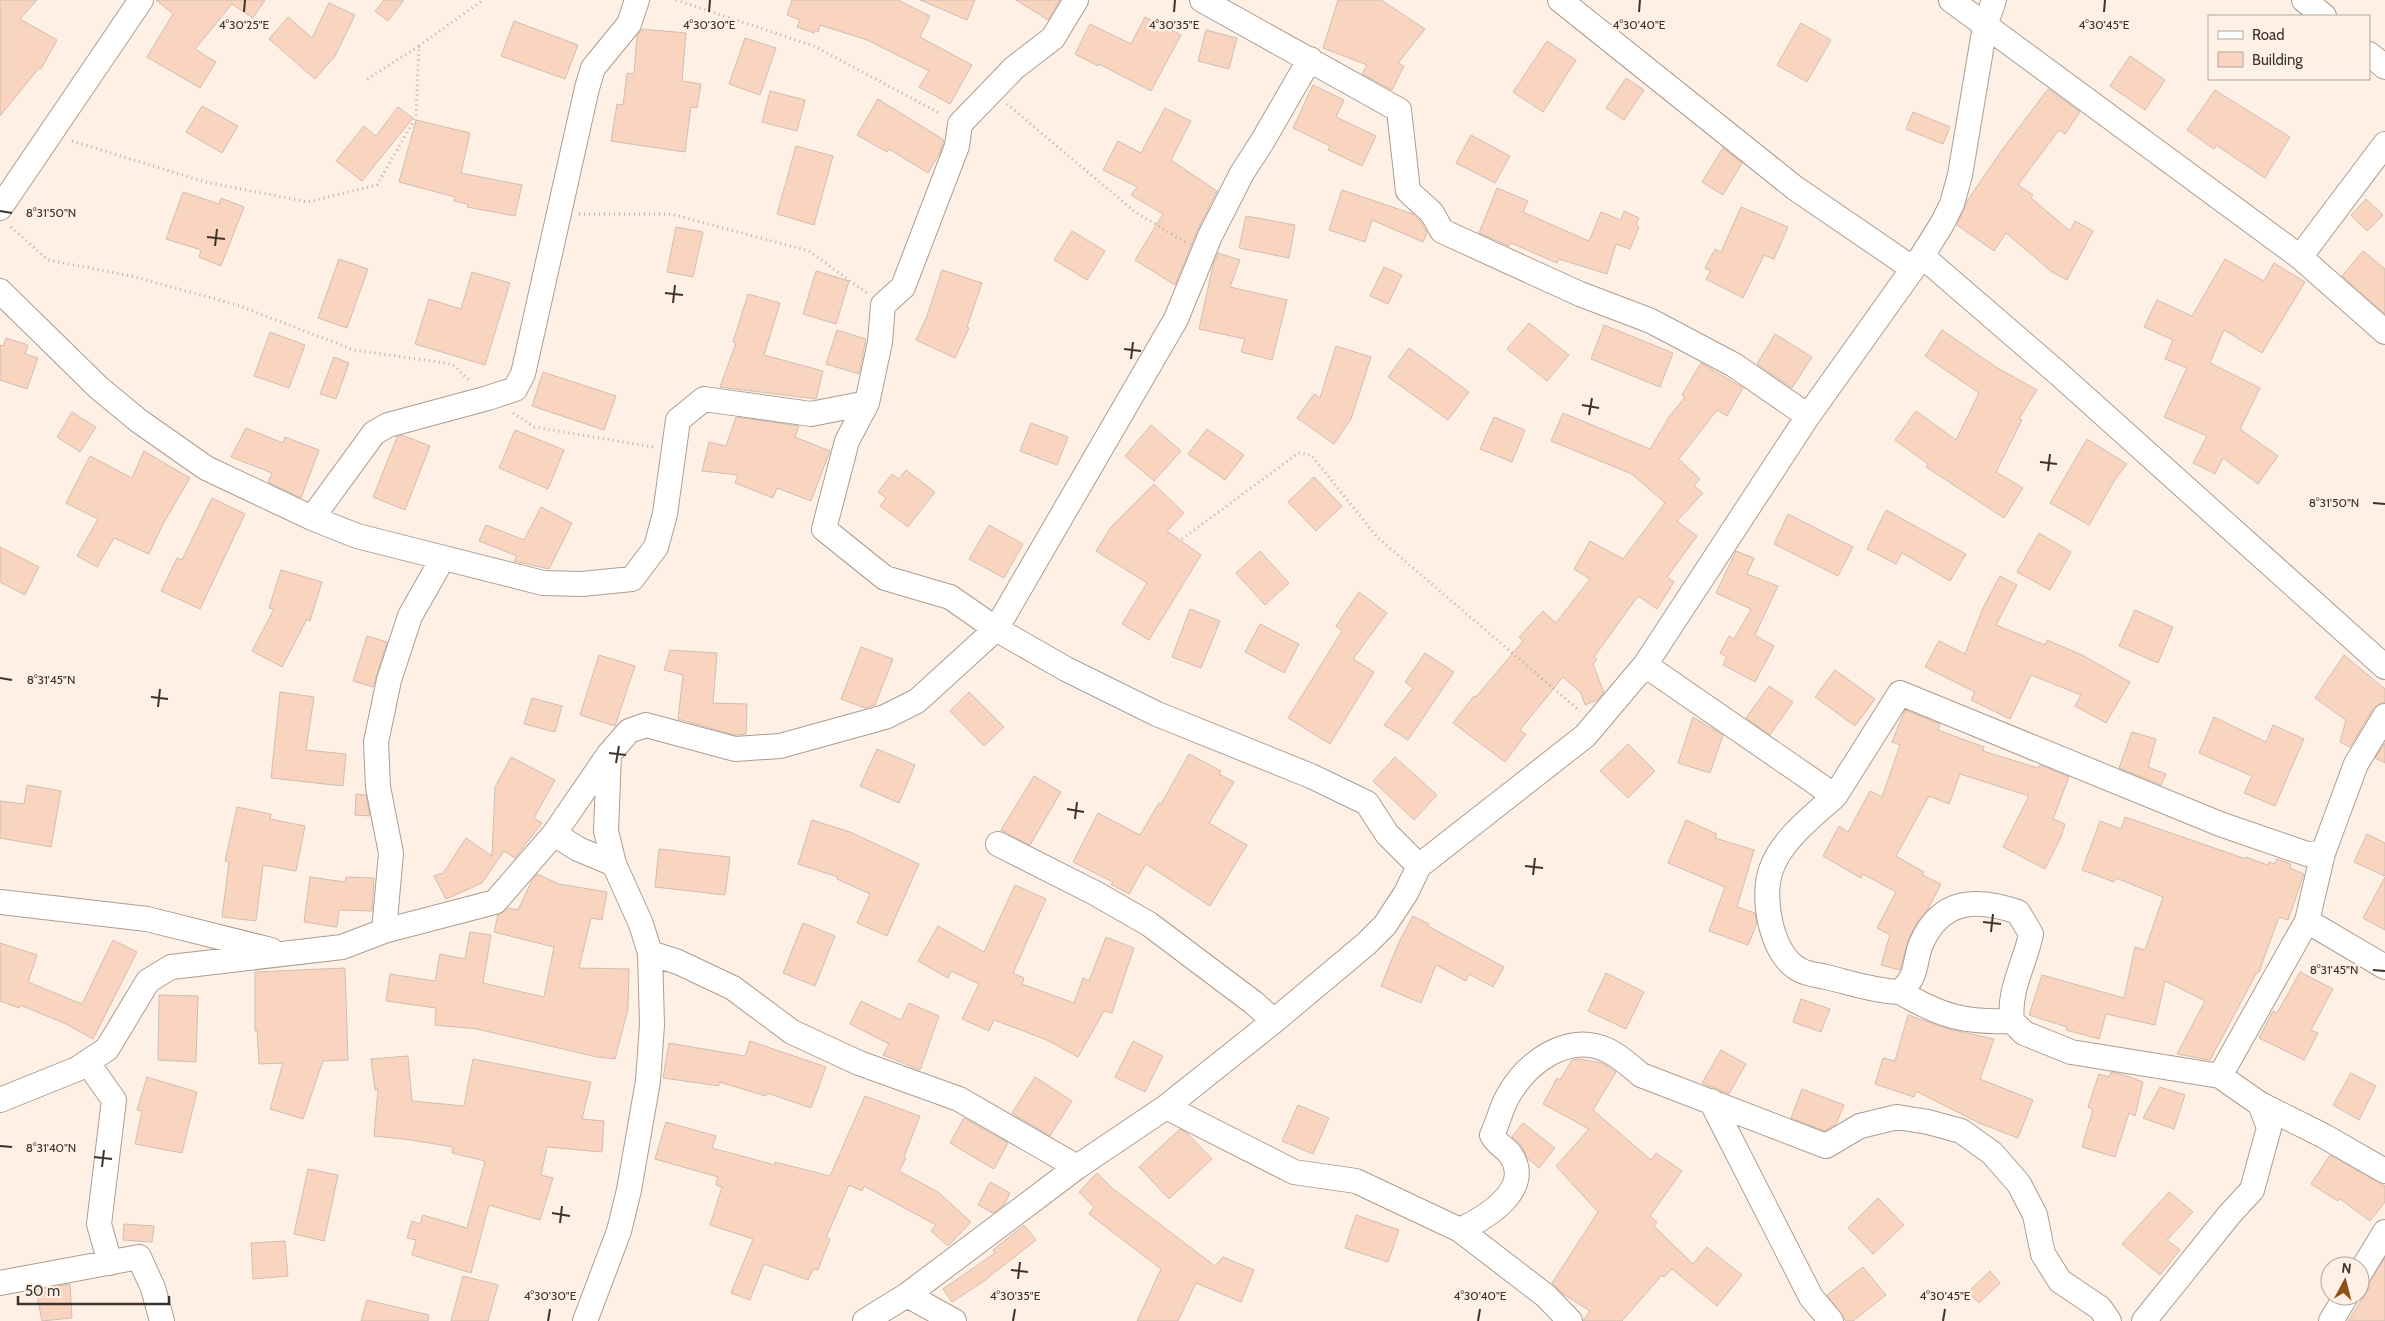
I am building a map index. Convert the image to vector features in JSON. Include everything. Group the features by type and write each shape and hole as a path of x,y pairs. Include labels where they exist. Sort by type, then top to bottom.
{"street":[{"path":"3,216 50,135 141,0"},
{"path":"312,518 374,433 388,425 515,389 523,374 558,214 593,68 629,24 638,0"},
{"path":"1076,0 1053,38 1014,68 960,124 957,146 904,287 882,305 880,342 867,403 847,441 824,529 884,578 950,597 996,629 1066,669 1157,714 1311,776 1367,804 1386,834 1419,866"},
{"path":"1202,0 1399,110 1408,192 1432,213 1442,231 1465,244 1580,294 1651,321 1734,365 1808,416"},
{"path":"1560,0 1795,188 1917,262 2060,375 2385,667"},
{"path":"1951,0 2300,257 2385,332"},
{"path":"865,1321 907,1295 1078,1167 1166,1107 1274,1021 1366,944 1385,925 1406,893 1419,866 1578,742 1595,725 1645,665 1808,416 1917,262 1952,204 1958,182 1985,26 1994,0"},
{"path":"2304,0 2323,15"},
{"path":"2370,55 2385,67"},
{"path":"0,1100 76,1068 107,1049 148,981 171,967 342,947 384,931 495,902 554,834 609,754 629,731 646,725 735,749 780,746 885,717 917,702 996,629 1176,319 1203,252 1242,172 1262,142 1310,59"},
{"path":"2300,257 2385,144"},
{"path":"0,291 99,388 139,421 206,468 312,518 356,536 543,583 582,584 632,579 656,547 665,514 678,420 704,400 811,414 867,403"},
{"path":"384,931 391,852 378,787 376,742 389,680 410,616 443,558"},
{"path":"1645,665 1835,796"},
{"path":"2012,1021 1987,1022 1955,1018 1928,1008 1900,992 1881,991 1799,970 1782,952 1771,926 1766,899 1771,870 1785,845 1801,827 1835,796 1900,693 2220,824 2307,854 2323,852"},
{"path":"2220,1076 2308,921 2323,852 2356,764 2385,716"},
{"path":"585,1321 619,1231 639,1140 648,1081 652,1025 650,953 641,924 614,864 606,831 609,754"},
{"path":"554,834 578,849 614,864"},
{"path":"998,844 1148,924 1254,1003 1274,1021"},
{"path":"0,902 147,919 288,954"},
{"path":"1900,992 1911,981 1921,944 1932,924 1952,908 1981,902 2018,912 2031,934 2027,954 2016,980 2010,1004 2012,1021 2024,1033 2071,1052 2220,1076 2260,1104 2324,1136 2385,1171"},
{"path":"2308,921 2385,967"},
{"path":"650,953 678,962 733,988 800,1036 860,1063 959,1099 1078,1167"},
{"path":"1460,1230 1481,1220 1502,1205 1516,1182 1516,1166 1510,1153 1497,1144 1492,1135 1508,1095 1534,1064 1562,1046 1582,1044 1606,1049 1625,1060 1641,1075 1826,1146 1860,1126 1897,1117 1928,1122 1960,1131 1992,1153 2019,1184 2035,1215 2042,1254 2060,1281 2100,1308 2109,1321"},
{"path":"87,1062 114,1100 99,1224 110,1263"},
{"path":"1711,1101 1811,1297 1831,1321"},
{"path":"2144,1321 2229,1215 2252,1190 2269,1128 2260,1104"},
{"path":"1166,1107 1294,1172 1356,1181 1460,1230 1546,1296 1570,1321"},
{"path":"2370,1257 2385,1232"},
{"path":"0,1284 139,1256 153,1288 162,1321"},
{"path":"907,1295 954,1321"},
{"path":"2331,1321 2340,1306"}],"path":[{"path":"364,82 419,46 483,0"},
{"path":"676,0 814,46 960,124"},
{"path":"50,135 205,182 308,202 360,190 377,185 416,117 419,46"},
{"path":"991,91 1135,212 1203,252"},
{"path":"558,214 671,214 809,251 882,305"},
{"path":"3,216 48,260 131,276 237,305 354,350 452,364 488,398 534,427 674,450"},
{"path":"1182,539 1298,452 1310,455 1378,538 1595,725"}],"building":[{"path":"0,0 37,0 20,19 57,40 41,69 39,68 0,116"},
{"path":"156,0 265,0 253,18 232,4 195,49 216,62 200,88 147,57 173,14"},
{"path":"384,0 404,0 388,21 375,11"},
{"path":"792,0 898,0 930,16 920,37 972,65 950,104 919,87 929,71 867,40 820,25 818,32 815,30 814,33 797,27 800,20 787,15"},
{"path":"920,0 975,0 967,20"},
{"path":"1016,0 1060,0 1048,20"},
{"path":"1338,0 1381,0 1425,29 1398,63 1404,66 1392,90 1362,74 1367,65 1323,48"},
{"path":"329,3 355,15 335,56 315,79 269,39 288,17 312,38"},
{"path":"1145,17 1181,35 1151,91 1099,64 1098,66 1075,54 1090,24 1131,44"},
{"path":"514,21 578,45 565,79 501,56"},
{"path":"1801,23 1831,40 1807,82 1777,65"},
{"path":"642,29 686,33 682,81 701,84 697,108 691,107 685,152 611,141 617,104 623,105 627,73 634,74 637,36"},
{"path":"1206,30 1237,38 1229,69 1198,61"},
{"path":"745,38 776,48 760,95 729,84"},
{"path":"1547,41 1576,60 1543,112 1513,92"},
{"path":"2130,56 2165,80 2145,110 2110,86"},
{"path":"1626,78 1644,90 1624,120 1606,108"},
{"path":"1313,85 1344,100 1336,117 1376,136 1362,166 1328,150 1330,146 1293,128"},
{"path":"2048,89 2080,112 2065,134 2059,130 2018,185 2033,195 2031,198 2070,231 2075,221 2093,231 2067,280 2052,272 2006,233 1994,251 1957,225 1967,201 2002,150"},
{"path":"2215,90 2290,137 2265,178 2216,145 2214,149 2187,130"},
{"path":"770,91 805,100 797,131 762,122"},
{"path":"878,99 944,140 940,153 928,173 889,149 887,152 857,135"},
{"path":"202,106 238,126 222,153 186,132"},
{"path":"398,107 413,118 362,181 336,161 364,126 376,136"},
{"path":"1165,108 1191,121 1171,160 1217,191 1197,231 1175,285 1135,260 1163,214 1131,195 1137,187 1103,170 1118,141 1141,153"},
{"path":"1913,112 1950,127 1943,144 1906,129"},
{"path":"416,120 470,133 461,173 522,185 515,216 467,207 468,204 454,201 455,197 399,182"},
{"path":"1471,135 1510,156 1495,183 1456,163"},
{"path":"796,146 833,156 814,225 777,214"},
{"path":"1723,148 1742,163 1723,195 1702,182"},
{"path":"1497,188 1528,201 1523,212 1589,241 1601,212 1621,220 1624,211 1639,218 1636,225 1639,227 1630,249 1616,244 1607,274 1559,259 1557,263 1511,243 1509,246 1479,233"},
{"path":"1342,190 1413,214 1421,222 1427,233 1423,242 1372,220 1365,242 1329,230"},
{"path":"183,192 219,204 221,198 244,207 221,266 199,257 201,250 166,239"},
{"path":"2366,199 2383,215 2367,231 2351,215"},
{"path":"1741,207 1788,227 1774,259 1764,255 1743,298 1706,279 1711,271 1705,268 1715,249 1721,252"},
{"path":"1246,216 1295,225 1289,258 1239,248"},
{"path":"676,227 703,232 693,277 667,272"},
{"path":"1072,231 1105,251 1087,280 1054,260"},
{"path":"2363,251 2385,269 2385,314 2342,276"},
{"path":"1218,253 1240,260 1230,287 1287,300 1272,360 1241,352 1245,339 1199,329 1213,265"},
{"path":"339,259 368,269 347,328 318,318"},
{"path":"2225,259 2264,281 2274,263 2305,282 2262,353 2224,330 2210,363 2260,388 2240,429 2278,456 2258,484 2223,458 2215,474 2193,463 2207,436 2164,417 2187,368 2165,359 2173,340 2144,327 2157,300 2192,316"},
{"path":"1384,267 1402,275 1388,304 1370,296"},
{"path":"942,270 982,283 967,327 969,328 955,358 916,340 927,316"},
{"path":"816,271 849,281 836,324 803,314"},
{"path":"472,272 510,283 485,365 415,344 429,299 461,309"},
{"path":"748,294 780,303 764,355 823,371 816,399 720,387 736,343 733,342"},
{"path":"1529,323 1569,355 1547,381 1507,349"},
{"path":"1604,325 1673,353 1660,387 1591,359"},
{"path":"837,330 866,339 859,374 826,364"},
{"path":"1942,330 1996,367 2037,390 2019,419 2022,420 1996,472 2023,488 2004,518 1926,467 1928,464 1895,440 1916,411 1956,440 1979,393 1925,356"},
{"path":"270,332 305,345 289,388 254,376"},
{"path":"1775,334 1812,357 1792,388 1757,364"},
{"path":"6,338 28,345 25,354 38,358 27,389 0,380 0,345 3,346"},
{"path":"1336,346 1371,357 1351,419 1334,444 1297,418 1314,394 1320,398"},
{"path":"1409,348 1469,392 1448,420 1388,377"},
{"path":"334,357 349,363 336,399 320,394"},
{"path":"1701,363 1743,388 1727,416 1717,410 1679,459 1700,479 1694,486 1703,493 1677,521 1697,536 1667,577 1674,582 1657,609 1638,596 1594,657 1597,659 1593,664 1604,693 1597,700 1585,705 1581,693 1563,677 1520,730 1526,734 1505,762 1453,723 1474,696 1476,697 1523,641 1519,637 1543,611 1556,623 1590,579 1574,569 1590,541 1623,559 1665,503 1632,474 1551,441 1563,413 1650,449 1669,417 1685,397 1682,395"},
{"path":"543,372 616,396 604,430 532,406"},
{"path":"72,412 96,427 80,452 57,437"},
{"path":"736,417 799,426 795,437 830,451 811,501 777,488 773,498 735,483 738,475 702,471 709,442 726,446"},
{"path":"1494,417 1525,430 1512,462 1480,449"},
{"path":"1031,423 1068,437 1057,465 1020,451"},
{"path":"1151,425 1181,451 1154,481 1125,456"},
{"path":"246,428 283,443 285,437 319,450 301,498 268,482 272,473 231,457"},
{"path":"1207,429 1244,455 1225,480 1188,454"},
{"path":"515,430 564,450 548,489 499,468"},
{"path":"402,435 430,446 405,510 373,497 397,437"},
{"path":"2087,439 2127,464 2116,478 2089,525 2050,503"},
{"path":"144,451 190,478 163,524 149,554 114,538 97,567 77,556 98,519 66,503 90,456 132,478"},
{"path":"906,470 935,492 908,527 880,506 886,498 878,492 892,474 899,479"},
{"path":"1314,477 1342,506 1316,531 1288,502"},
{"path":"1154,484 1184,513 1167,531 1201,555 1149,640 1122,624 1147,583 1096,551 1111,527"},
{"path":"212,498 245,514 200,609 161,591 177,558 182,560"},
{"path":"541,507 572,523 549,569 514,561 517,556 479,541 486,525 524,540"},
{"path":"1886,510 1966,554 1950,581 1902,553 1896,564 1867,549"},
{"path":"1788,514 1853,547 1838,576 1774,544"},
{"path":"989,525 1023,544 1004,578 969,559"},
{"path":"2039,533 2071,552 2050,590 2017,572"},
{"path":"0,547 39,567 25,595 0,582"},
{"path":"1260,551 1289,583 1265,605 1236,573"},
{"path":"1736,551 1754,558 1747,574 1778,586 1755,635 1774,646 1755,682 1723,665 1727,657 1720,653 1729,636 1734,639 1751,609 1716,593"},
{"path":"281,570 322,582 310,621 307,619 282,667 252,651 274,609 269,608"},
{"path":"2000,576 2017,585 1996,625 2045,645 2047,640 2082,655 2130,682 2106,723 2075,706 2081,695 2031,675 2010,719 1971,700 1975,692 1925,667 1939,641 1965,654 1983,608"},
{"path":"1359,592 1387,613 1353,659 1374,672 1330,744 1288,718 1342,631 1336,626"},
{"path":"1190,609 1220,621 1201,668 1172,657"},
{"path":"2135,610 2173,627 2158,663 2119,646"},
{"path":"1260,624 1299,644 1284,673 1245,652"},
{"path":"367,636 387,642 373,687 353,681"},
{"path":"861,647 893,659 875,705 865,708 841,699"},
{"path":"670,650 717,653 713,703 747,704 746,734 735,735 678,719 683,675 664,670"},
{"path":"1425,653 1454,672 1408,740 1384,725 1413,688 1405,682"},
{"path":"599,655 635,666 615,726 580,715"},
{"path":"2344,655 2385,689 2385,702 2373,709 2350,747 2340,742 2346,720 2315,698"},
{"path":"1835,670 1875,699 1855,726 1815,697"},
{"path":"1769,686 1793,702 1770,735 1746,718"},
{"path":"280,692 314,697 306,750 346,754 343,786 271,778"},
{"path":"969,692 1004,727 984,746 950,711"},
{"path":"532,698 562,706 555,732 524,724"},
{"path":"1905,710 1940,724 1938,730 1984,747 1983,751 2038,768 2040,765 2069,777 2053,819 2065,824 2061,837 2045,869 2003,847 2029,796 1960,774 1949,804 1929,796 1896,856 1924,872 1922,875 1941,884 1928,909 1917,922 1909,938 1900,970 1881,965 1890,935 1877,928 1896,892 1863,874 1861,878 1823,856 1839,826 1848,832 1870,791 1882,797 1900,745 1892,742"},
{"path":"1693,717 1723,735 1710,773 1678,763"},
{"path":"2214,717 2266,742 2273,725 2304,739 2275,806 2244,793 2252,776 2199,753"},
{"path":"2132,732 2156,739 2148,767 2166,774 2161,785 2119,768"},
{"path":"2385,743 2385,763 2375,758"},
{"path":"1628,744 1655,771 1628,798 1600,771"},
{"path":"877,749 915,765 899,803 860,786"},
{"path":"1189,754 1221,771 1219,774 1234,782 1209,823 1247,845 1210,906 1146,864 1129,894 1111,884 1113,882 1073,862 1098,813 1140,835 1159,803 1161,804"},
{"path":"511,757 555,780 534,818 542,823 515,858 504,851 482,883 446,899 434,876 443,873 466,838 492,856 495,787"},
{"path":"1395,757 1437,795 1414,820 1373,781"},
{"path":"1034,776 1061,792 1030,845 1001,830"},
{"path":"27,785 61,791 51,847 0,838 0,801 24,804"},
{"path":"356,794 366,795 370,816 355,815"},
{"path":"237,807 271,814 270,819 305,826 296,871 263,865 256,921 222,917 229,862 225,861"},
{"path":"2125,817 2246,859 2246,857 2268,865 2269,862 2274,864 2277,859 2291,864 2290,868 2304,874 2288,920 2279,917 2259,972 2257,972 2210,1060 2177,1054 2205,1001 2165,981 2155,1025 2106,1014 2099,1039 2066,1030 2067,1027 2029,1015 2042,975 2124,998 2135,947 2145,950 2163,897 2116,878 2114,882 2082,870 2100,821 2121,829"},
{"path":"812,820 850,832 919,864 887,936 857,923 870,894 837,879 838,877 798,864"},
{"path":"1686,820 1717,834 1715,838 1754,850 1737,907 1755,913 1757,923 1748,945 1709,931 1725,887 1668,863"},
{"path":"2367,834 2385,843 2385,876 2354,862"},
{"path":"659,849 730,857 725,895 655,887"},
{"path":"537,874 559,884 607,892 602,920 591,918 579,968 629,969 628,1009 615,1059 597,1057 477,1029 435,1025 436,1008 386,1001 390,974 435,981 440,954 465,959 470,932 491,935 483,983 544,997 554,947 494,932 498,915 508,908 518,910 531,882"},
{"path":"310,877 345,882 346,877 374,878 372,911 339,910 337,927 304,922"},
{"path":"2385,877 2385,930 2363,918"},
{"path":"1015,885 1046,899 1013,973 1024,978 1022,984 1074,1003 1083,978 1089,981 1106,937 1134,948 1112,1013 1104,1011 1078,1057 1047,1040 994,1020 989,1031 962,1019 979,984 951,971 948,978 918,961 938,926 984,952"},
{"path":"1413,916 1504,967 1493,987 1469,974 1466,981 1436,965 1421,1003 1381,986 1399,942"},
{"path":"803,923 835,936 815,986 783,973"},
{"path":"113,940 137,952 93,1039 64,1023 20,1005 19,1008 0,1001 0,943 37,955 28,982 82,1004"},
{"path":"345,968 348,1060 323,1061 303,1119 270,1109 283,1063 259,1064 257,1030 255,1031 255,972"},
{"path":"2300,972 2333,989 2311,1030 2318,1033 2304,1060 2259,1038 2273,1011 2277,1013"},
{"path":"1606,973 1644,992 1626,1029 1588,1011"},
{"path":"159,995 198,996 196,1062 158,1060"},
{"path":"1801,999 1830,1009 1821,1032 1793,1022"},
{"path":"861,1001 901,1020 909,1003 939,1016 920,1070 883,1055 889,1044 850,1024"},
{"path":"1908,1015 1949,1029 1994,1039 1980,1079 2033,1100 2018,1138 1979,1123 1916,1091 1914,1097 1875,1084 1883,1058 1895,1061"},
{"path":"750,1041 826,1067 811,1108 767,1093 766,1096 719,1082 719,1086 663,1078 669,1043 745,1056"},
{"path":"1133,1041 1163,1056 1145,1092 1115,1077"},
{"path":"1721,1050 1746,1064 1729,1094 1702,1083"},
{"path":"408,1056 412,1101 464,1106 473,1059 591,1082 582,1119 604,1121 602,1152 547,1147 541,1175 553,1178 540,1220 489,1205 471,1273 412,1255 416,1240 407,1238 412,1221 420,1224 423,1215 467,1228 485,1161 452,1153 453,1147 374,1136 378,1089 375,1090 371,1059"},
{"path":"1579,1059 1602,1063 1616,1072 1593,1110 1651,1160 1656,1153 1682,1171 1650,1216 1657,1222 1654,1226 1693,1264 1707,1247 1742,1275 1717,1306 1672,1269 1664,1277 1662,1275 1622,1321 1583,1321 1590,1311 1563,1294 1552,1283 1598,1212 1556,1166 1589,1129 1543,1104 1557,1078 1560,1080 1572,1060"},
{"path":"2111,1072 2143,1082 2135,1116 2129,1113 2115,1157 2082,1147 2093,1109 2088,1107 2099,1074 2109,1077"},
{"path":"2351,1073 2376,1086 2359,1120 2333,1105"},
{"path":"147,1077 197,1092 182,1153 135,1144 142,1111 137,1110"},
{"path":"1035,1077 1072,1101 1050,1136 1012,1113"},
{"path":"2160,1087 2185,1095 2174,1129 2143,1118"},
{"path":"1802,1089 1844,1105 1836,1124 1825,1131 1791,1118"},
{"path":"865,1096 920,1116 904,1157 906,1158 899,1171 938,1192 971,1222 948,1246 931,1231 936,1225 864,1186 862,1191 849,1185 826,1238 830,1239 818,1270 813,1269 808,1280 764,1264 750,1300 731,1293 753,1239 710,1225 722,1187 716,1185 718,1177 655,1159 666,1122 716,1136 712,1148 775,1165 775,1162 830,1176"},
{"path":"1298,1105 1329,1118 1313,1154 1282,1141"},
{"path":"964,1118 1008,1143 994,1169 950,1143"},
{"path":"1523,1123 1555,1148 1539,1168 1527,1158 1521,1145 1512,1137"},
{"path":"1180,1129 1187,1133 1212,1159 1169,1199 1139,1167"},
{"path":"2330,1155 2385,1186 2385,1202 2370,1221 2340,1199 2338,1201 2311,1184"},
{"path":"308,1169 338,1175 324,1241 294,1234"},
{"path":"1097,1173 1112,1188 1215,1266 1223,1257 1254,1270 1241,1302 1196,1283 1178,1321 1137,1321 1161,1269 1089,1214 1094,1207 1079,1192"},
{"path":"990,1182 1010,1193 1004,1205 993,1213 978,1205"},
{"path":"2169,1192 2193,1212 2167,1240 2180,1250 2160,1275 2122,1244"},
{"path":"1878,1198 1904,1225 1873,1254 1848,1228"},
{"path":"1356,1215 1399,1230 1388,1262 1345,1248"},
{"path":"124,1224 154,1226 152,1242 123,1240"},
{"path":"1024,1225 1036,1240 984,1281 952,1302 943,1289 995,1253 993,1250"},
{"path":"285,1241 288,1276 253,1279 251,1243"},
{"path":"2385,1258 2385,1321 2348,1321 2358,1306 2370,1306 2370,1280"},
{"path":"1863,1267 1886,1295 1853,1321 1846,1321 1827,1295"},
{"path":"1990,1271 2000,1283 1979,1303 1968,1292"},
{"path":"463,1276 498,1285 488,1321 451,1321"},
{"path":"70,1284 72,1318 42,1321 36,1290"},
{"path":"367,1300 429,1315 428,1321 361,1321"}]}
